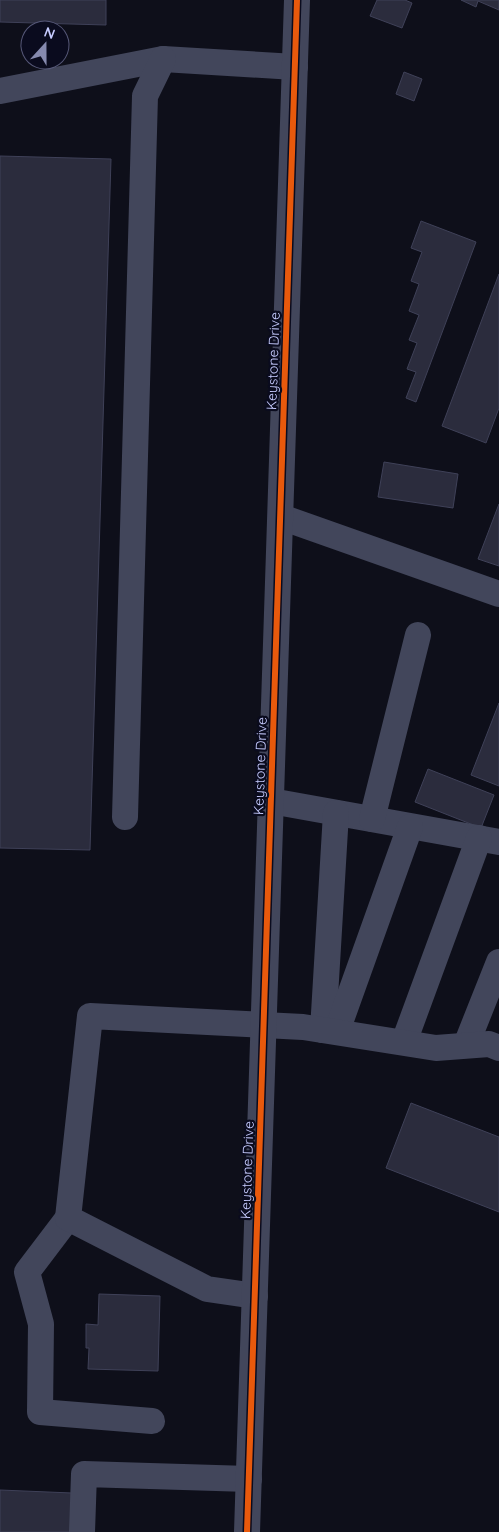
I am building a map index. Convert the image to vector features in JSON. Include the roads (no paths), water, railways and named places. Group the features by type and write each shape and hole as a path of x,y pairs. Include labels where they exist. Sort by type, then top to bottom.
{"street":[{"name":"Keystone Drive","path":"247,1532 297,0"},
{"path":"0,91 163,59 295,67"},
{"path":"125,817 145,96 163,59"},
{"path":"281,517 499,594"},
{"path":"372,819 418,636"},
{"path":"272,801 489,840 404,1042"},
{"path":"330,1031 336,813"},
{"path":"330,1031 410,827"},
{"path":"466,1045 499,962"},
{"path":"152,1420 40,1412 41,1324 27,1272 68,1218 90,1016 303,1027 436,1048 489,1044 499,1048"},
{"path":"68,1218 207,1288 255,1296"},
{"path":"82,1532 84,1474 249,1479"}]}
